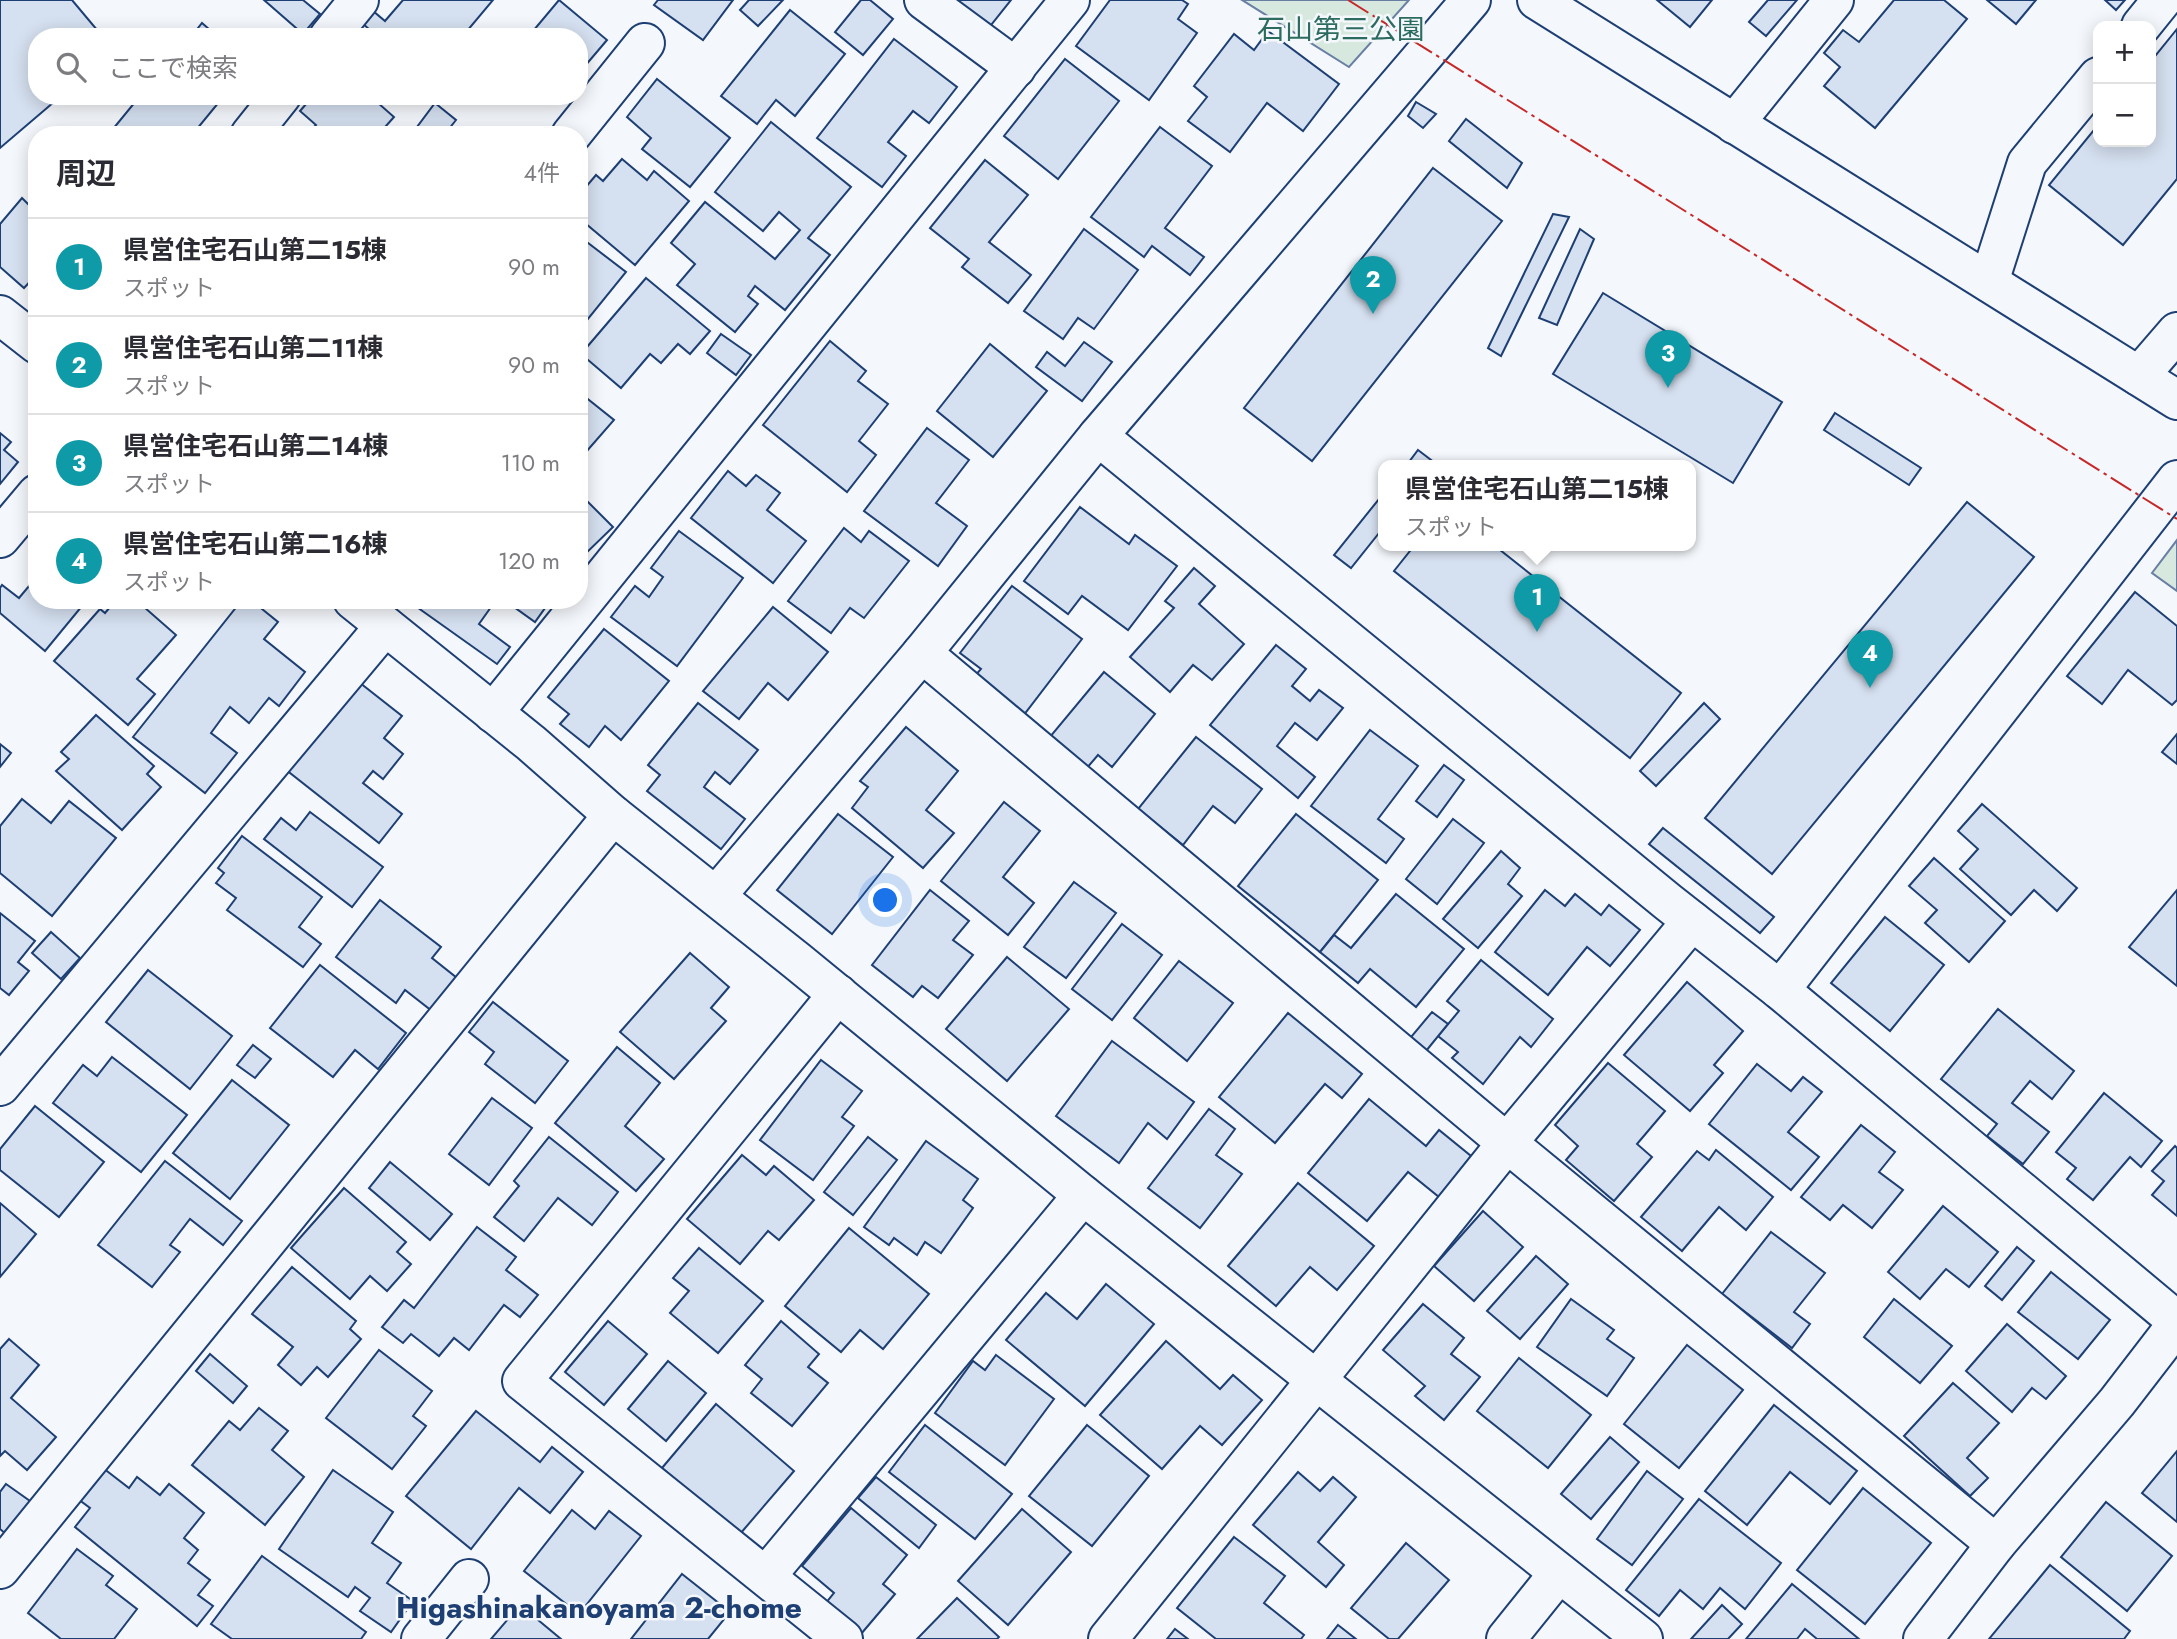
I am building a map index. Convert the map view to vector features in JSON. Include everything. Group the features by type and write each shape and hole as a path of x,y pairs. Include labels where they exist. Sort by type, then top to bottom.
{"street":[{"path":"336,28 359,0"},
{"path":"924,0 1016,68"},
{"path":"588,596 1070,0"},
{"path":"716,896 922,653 1098,436 1471,0"},
{"path":"1537,0 2177,400"},
{"path":"1734,124 1834,0"},
{"path":"2145,21 2162,0"},
{"path":"578,126 645,43"},
{"path":"1989,282 2027,163 2093,83"},
{"path":"257,126 274,105"},
{"path":"0,315 28,337"},
{"path":"2140,376 2177,332"},
{"path":"1098,436 1780,990 2177,1323 2116,1402 1996,1544 1923,1639"},
{"path":"1780,990 2177,480"},
{"path":"0,538 28,505"},
{"path":"365,609 613,815 838,994 1083,1195 1643,1639"},
{"path":"493,713 577,609"},
{"path":"0,1086 385,626"},
{"path":"922,653 1507,1143 1996,1544"},
{"path":"0,1569 613,815"},
{"path":"1108,1639 1507,1143 1692,921"},
{"path":"838,994 522,1381 843,1639"},
{"path":"766,1576 1083,1195"},
{"path":"1506,1639 1559,1573"},
{"path":"421,1639 469,1579"}],"green space":[{"name":"石山第三公園","path":"1242,0 1409,0 1349,67"},
{"path":"2177,540 2177,591 2152,573"}],"building":[{"path":"0,0 72,0 95,28 28,28 28,105 50,105 0,148"},
{"path":"264,0 303,0 320,14 308,28 296,28"},
{"path":"403,0 493,0 470,28 368,28 362,23 373,11 385,21"},
{"path":"559,0 607,40 588,62 588,28 536,28"},
{"path":"658,0 733,0 703,40 654,5"},
{"path":"749,0 783,0 758,26 740,10"},
{"path":"861,0 870,0 893,19 863,55 835,32"},
{"path":"949,0 1011,0 987,30"},
{"path":"1110,0 1182,0 1188,4 1178,19 1197,33 1149,100 1076,46"},
{"path":"1657,0 1712,0 1690,27"},
{"path":"1768,0 1797,0 1766,36 1749,22"},
{"path":"1894,0 1944,0 1967,19 1875,128 1824,86 1840,67 1824,53 1843,30 1859,42"},
{"path":"1987,0 2036,0 2016,24"},
{"path":"2105,0 2125,0 2116,10"},
{"path":"790,10 845,54 795,116 776,100 757,124 721,96"},
{"path":"2177,29 2177,179 2123,245 2049,185 2093,131 2093,147 2156,147 2156,55"},
{"path":"1268,31 1339,84 1303,131 1267,103 1230,152 1188,121 1207,97 1194,86 1234,34 1254,50"},
{"path":"894,39 957,87 929,123 913,111 888,142 906,156 882,187 817,138"},
{"path":"1065,59 1119,101 1058,179 1004,136"},
{"path":"657,79 730,138 690,187 642,149 651,138 627,117"},
{"path":"1416,102 1436,114 1423,128 1408,116"},
{"path":"133,105 217,105 199,126 115,126"},
{"path":"305,105 380,105 394,117 386,126 315,126 300,111"},
{"path":"434,105 437,105 456,120 451,126 418,126"},
{"path":"1466,119 1522,163 1507,188 1449,141"},
{"path":"771,122 851,187 808,238 830,255 785,310 755,286 748,296 758,304 735,332 677,285 695,264 671,243 705,202 775,259 800,230 779,212 763,231 715,192"},
{"path":"1160,127 1212,166 1165,228 1204,257 1190,275 1152,246 1144,257 1091,217"},
{"path":"622,159 647,180 654,171 689,201 635,265 588,226 588,184 596,175 603,181"},
{"path":"985,160 1028,195 989,242 1031,275 1008,303 962,267 969,259 930,228"},
{"path":"1433,168 1502,221 1312,461 1244,408"},
{"path":"22,198 28,204 28,284 24,288 0,267 0,224"},
{"path":"1553,214 1569,217 1501,356 1488,348"},
{"path":"1084,229 1138,270 1094,329 1078,318 1063,339 1024,311"},
{"path":"1580,229 1594,239 1557,325 1539,318"},
{"path":"588,243 626,272 588,319"},
{"path":"646,278 710,331 690,354 678,344 661,363 650,354 621,388 588,360 588,346"},
{"path":"1603,293 1782,402 1733,483 1553,374"},
{"path":"721,334 751,355 736,375 707,353"},
{"path":"830,341 866,371 858,381 888,404 859,441 876,455 847,492 763,425"},
{"path":"1084,342 1112,362 1082,401 1036,367 1047,352 1065,366"},
{"path":"990,344 1047,391 993,457 937,411"},
{"path":"588,399 614,420 588,450"},
{"path":"1835,413 1921,468 1909,485 1824,430"},
{"path":"927,428 969,460 936,503 967,526 938,566 864,511"},
{"path":"0,433 11,442 4,450 18,462 0,484"},
{"path":"1418,450 1431,460 1410,460"},
{"path":"728,471 746,486 756,475 780,493 767,510 806,541 773,583 691,518"},
{"path":"1378,500 1378,534 1351,568 1334,555"},
{"path":"588,502 613,527 588,551"},
{"path":"1967,502 2034,557 1772,874 1705,818"},
{"path":"1080,507 1129,544 1135,535 1177,566 1128,630 1082,596 1068,614 1024,581"},
{"path":"844,528 861,542 869,531 909,561 864,618 850,608 831,633 788,601"},
{"path":"679,531 743,578 677,666 611,617 635,586 649,597 663,577 651,568"},
{"path":"1410,551 1501,551 1681,693 1630,758 1394,571"},
{"path":"1194,568 1215,586 1199,604 1244,644 1212,680 1193,665 1170,692 1130,657 1174,608 1165,601"},
{"path":"2,585 19,598 28,587 28,609 80,609 45,651 0,613"},
{"path":"1012,586 1082,639 1023,716 973,678 981,669 960,653"},
{"path":"2135,592 2177,626 2177,700 2172,705 2128,670 2102,704 2067,676"},
{"path":"773,607 828,652 788,700 768,683 739,719 703,691"},
{"path":"100,609 105,613 108,609 146,609 176,635 137,679 155,694 128,725 54,661"},
{"path":"235,609 262,609 278,622 264,639 305,672 279,706 269,698 249,723 230,707 211,733 237,753 205,793 133,737"},
{"path":"420,609 490,609 479,624 510,647 497,664"},
{"path":"517,609 544,609 535,622"},
{"path":"604,629 669,681 621,740 605,726 589,747 560,724 569,714 548,697"},
{"path":"1276,645 1306,669 1292,686 1310,701 1319,690 1343,708 1317,740 1295,723 1277,746 1315,777 1298,798 1210,725"},
{"path":"1104,672 1155,714 1112,767 1098,755 1086,769 1049,738"},
{"path":"355,679 402,716 384,738 403,754 383,779 373,771 363,783 402,814 379,843 285,769"},
{"path":"698,703 758,750 730,784 715,772 704,787 745,819 721,849 647,791 660,775 648,765"},
{"path":"1704,703 1720,719 1656,786 1640,771"},
{"path":"96,715 154,766 147,774 161,787 122,830 56,771 69,759 61,752"},
{"path":"906,727 958,771 926,810 954,833 923,868 852,808 868,787 860,781"},
{"path":"1370,730 1418,766 1378,819 1404,839 1386,863 1311,806"},
{"path":"2177,734 2177,764 2162,752"},
{"path":"1196,737 1262,789 1235,823 1213,806 1183,845 1138,809"},
{"path":"0,744 11,753 0,767"},
{"path":"1444,765 1464,780 1437,817 1416,801"},
{"path":"22,799 51,823 69,801 116,838 52,916 0,873 0,826"},
{"path":"1004,802 1040,831 1003,877 1034,903 1008,935 941,881"},
{"path":"1982,804 2077,888 2057,911 2034,890 2011,915 1960,869 1978,849 1958,831"},
{"path":"310,812 383,867 352,907 264,839 281,818 296,830"},
{"path":"838,814 893,857 832,934 777,890"},
{"path":"1296,814 1378,880 1320,952 1238,886"},
{"path":"1453,819 1484,843 1437,904 1406,879"},
{"path":"1663,828 1774,917 1760,933 1649,844"},
{"path":"242,836 322,897 299,927 321,944 303,967 227,910 236,898 216,883 224,873 218,868"},
{"path":"1501,851 1520,868 1508,884 1522,896 1478,948 1443,919"},
{"path":"1934,858 2005,921 1969,962 1925,923 1937,910 1909,886"},
{"path":"1074,882 1116,913 1066,978 1024,947"},
{"path":"930,890 969,921 953,940 973,955 938,998 922,986 913,997 872,965"},
{"path":"1545,890 1565,906 1575,894 1601,915 1609,905 1640,930 1610,966 1587,947 1548,995 1495,952"},
{"path":"2177,890 2177,986 2129,947"},
{"path":"1396,894 1464,949 1416,1007 1370,969 1358,983 1320,952 1334,935 1351,948"},
{"path":"380,900 441,947 432,958 457,978 432,1011 405,990 396,1003 336,957"},
{"path":"0,913 35,941 18,962 29,971 9,995 0,988"},
{"path":"1885,917 1944,965 1890,1031 1831,983"},
{"path":"1122,924 1162,955 1112,1020 1072,989"},
{"path":"51,932 80,958 61,979 32,953"},
{"path":"690,953 729,987 711,1008 726,1021 674,1079 620,1032"},
{"path":"1007,957 1069,1009 1007,1081 946,1029"},
{"path":"1481,960 1553,1019 1531,1047 1520,1037 1483,1084 1452,1058 1458,1052 1438,1036 1459,1011 1447,1001"},
{"path":"1179,961 1233,1003 1187,1061 1134,1018"},
{"path":"320,965 406,1033 378,1069 355,1050 333,1077 270,1028"},
{"path":"148,970 232,1036 190,1089 106,1022"},
{"path":"1687,982 1743,1031 1714,1065 1723,1073 1690,1111 1624,1055"},
{"path":"493,1002 568,1061 535,1103 485,1064 494,1052 469,1032"},
{"path":"1998,1009 2074,1071 2052,1099 2030,1081 2012,1103 2049,1132 2023,1164 1987,1136 1997,1124 1941,1079"},
{"path":"1432,1012 1448,1024 1422,1056 1406,1043"},
{"path":"1288,1013 1362,1074 1342,1098 1325,1084 1275,1143 1219,1097"},
{"path":"1112,1041 1194,1102 1167,1139 1148,1123 1119,1163 1056,1116"},
{"path":"253,1045 271,1059 255,1078 237,1065"},
{"path":"617,1047 660,1083 625,1126 664,1159 636,1191 555,1123"},
{"path":"112,1057 187,1115 141,1172 53,1103 83,1065 97,1076"},
{"path":"821,1060 862,1091 842,1117 854,1126 813,1180 760,1140"},
{"path":"1608,1063 1665,1111 1637,1144 1652,1157 1614,1201 1566,1160 1578,1146 1555,1125"},
{"path":"1757,1064 1791,1091 1803,1077 1822,1092 1788,1132 1819,1157 1791,1190 1709,1124"},
{"path":"232,1080 289,1125 230,1199 173,1153"},
{"path":"2104,1093 2162,1141 2141,1167 2130,1157 2093,1200 2067,1179 2076,1168 2056,1152"},
{"path":"492,1098 532,1128 489,1185 449,1154"},
{"path":"1369,1099 1426,1146 1439,1130 1471,1156 1439,1197 1408,1172 1367,1221 1308,1173"},
{"path":"35,1106 104,1162 59,1217 0,1170 0,1149"},
{"path":"1209,1109 1235,1129 1216,1155 1242,1174 1200,1228 1148,1188"},
{"path":"1861,1125 1895,1152 1879,1172 1903,1190 1872,1228 1843,1205 1830,1220 1801,1197"},
{"path":"549,1137 618,1192 592,1225 558,1198 524,1241 494,1217 519,1186 514,1181"},
{"path":"868,1137 897,1160 853,1215 824,1192"},
{"path":"926,1141 978,1179 963,1200 973,1208 941,1253 925,1242 917,1255 894,1238 889,1245 864,1227"},
{"path":"2175,1146 2177,1216 2152,1195 2164,1181 2152,1171"},
{"path":"1716,1150 1773,1197 1746,1230 1719,1207 1682,1251 1641,1217 1697,1151 1709,1160"},
{"path":"742,1155 766,1175 774,1166 814,1200 779,1240 768,1231 740,1264 687,1219"},
{"path":"165,1161 242,1221 223,1245 190,1219 170,1245 180,1252 152,1287 98,1245"},
{"path":"390,1162 452,1214 430,1240 369,1188"},
{"path":"1298,1183 1374,1246 1337,1290 1310,1267 1276,1306 1228,1266"},
{"path":"344,1188 406,1242 397,1252 411,1264 387,1291 370,1276 350,1299 291,1248"},
{"path":"0,1203 36,1234 0,1277"},
{"path":"1943,1206 1998,1252 1969,1287 1946,1269 1920,1299 1888,1272"},
{"path":"1483,1211 1523,1247 1474,1301 1434,1266"},
{"path":"477,1227 516,1257 506,1270 538,1295 520,1317 504,1305 469,1350 454,1338 439,1356 411,1334 403,1343 382,1327 404,1300 414,1308"},
{"path":"849,1228 929,1294 883,1349 860,1330 841,1352 785,1306"},
{"path":"1771,1232 1825,1273 1794,1312 1810,1324 1792,1348 1722,1294"},
{"path":"2017,1247 2034,1261 2002,1300 1985,1286"},
{"path":"699,1248 763,1301 718,1353 670,1313 689,1291 673,1278"},
{"path":"1536,1256 1568,1284 1520,1339 1487,1311"},
{"path":"292,1267 356,1321 350,1329 361,1339 328,1377 317,1367 301,1385 278,1365 293,1347 252,1314"},
{"path":"2051,1272 2110,1320 2078,1359 2018,1312"},
{"path":"1106,1284 1154,1324 1085,1406 1006,1340 1046,1293 1077,1319"},
{"path":"1571,1299 1614,1330 1607,1339 1634,1358 1607,1396 1537,1347"},
{"path":"1894,1299 1952,1346 1920,1383 1864,1337"},
{"path":"1423,1304 1464,1338 1451,1354 1480,1377 1444,1420 1415,1396 1425,1386 1383,1350"},
{"path":"608,1321 647,1354 604,1405 565,1372"},
{"path":"781,1321 819,1354 808,1367 828,1383 792,1426 751,1393 762,1379 745,1365"},
{"path":"2007,1324 2066,1376 2046,1399 2032,1388 2012,1412 1966,1371"},
{"path":"9,1339 39,1365 11,1398 56,1437 27,1470 5,1451 0,1456 0,1349"},
{"path":"1166,1341 1220,1389 1233,1375 1262,1400 1222,1445 1200,1426 1162,1469 1100,1415"},
{"path":"1687,1345 1743,1390 1679,1468 1624,1424"},
{"path":"379,1350 432,1391 413,1416 426,1426 392,1469 326,1418"},
{"path":"210,1354 247,1386 233,1403 196,1371"},
{"path":"996,1355 1054,1399 1005,1465 935,1413 973,1361 985,1370"},
{"path":"1519,1358 1591,1415 1548,1468 1477,1411"},
{"path":"668,1361 706,1393 666,1441 628,1409"},
{"path":"1953,1383 1999,1423 1967,1458 1988,1478 1970,1496 1904,1436"},
{"path":"716,1404 794,1471 740,1534 662,1468"},
{"path":"1774,1405 1857,1471 1830,1504 1790,1472 1747,1525 1705,1491"},
{"path":"259,1408 288,1431 272,1450 304,1477 265,1525 192,1465 229,1421 240,1430"},
{"path":"476,1411 540,1462 552,1447 583,1472 550,1513 519,1488 471,1549 406,1496"},
{"path":"925,1425 1012,1494 975,1539 889,1472"},
{"path":"1087,1425 1149,1476 1092,1546 1029,1496"},
{"path":"1610,1437 1639,1462 1591,1519 1561,1494"},
{"path":"2177,1451 2177,1522 2142,1493"},
{"path":"103,1468 129,1488 137,1477 160,1495 169,1484 204,1513 184,1538 198,1550 188,1563 210,1580 198,1595 213,1606 197,1626 75,1527 90,1508 78,1499"},
{"path":"333,1470 393,1512 372,1543 401,1563 387,1583 413,1601 391,1632 360,1611 370,1598 355,1587 348,1597 279,1549"},
{"path":"1647,1471 1683,1499 1632,1565 1597,1539"},
{"path":"1298,1472 1320,1491 1333,1477 1356,1497 1318,1542 1344,1565 1326,1587 1253,1525"},
{"path":"876,1477 936,1525 919,1548 858,1498"},
{"path":"6,1484 30,1501 7,1535 0,1529 0,1492"},
{"path":"1863,1488 1931,1543 1865,1624 1797,1570"},
{"path":"1699,1499 1781,1563 1745,1609 1720,1588 1703,1609 1680,1590 1659,1616 1626,1590"},
{"path":"2106,1502 2172,1556 2127,1611 2061,1557"},
{"path":"851,1508 907,1555 883,1584 895,1594 861,1634 825,1604 834,1593 802,1566"},
{"path":"1022,1509 1071,1552 1008,1625 958,1581"},
{"path":"572,1510 595,1529 609,1511 641,1536 579,1614 524,1571"},
{"path":"1234,1537 1285,1576 1264,1603 1304,1635 1301,1639 1216,1639 1177,1608"},
{"path":"1406,1543 1449,1580 1398,1639 1389,1639 1351,1608"},
{"path":"77,1549 113,1576 106,1585 137,1609 114,1639 61,1639 28,1613"},
{"path":"262,1556 366,1632 361,1639 232,1639 211,1624"},
{"path":"2050,1565 2130,1631 2124,1639 1989,1639"},
{"path":"682,1574 730,1612 708,1639 631,1639"},
{"path":"1792,1584 1859,1639 1817,1639 1805,1629 1797,1639 1746,1639"},
{"path":"957,1598 999,1637 917,1639"},
{"path":"520,1605 561,1639 491,1639"},
{"path":"1722,1605 1742,1624 1728,1639 1691,1639"},
{"path":"1338,1625 1356,1639 1327,1639"},
{"path":"1175,1629 1188,1639 1167,1639"}],"power":[{"path":"1348,0 2177,519"}],"place":[{"name":"県営住宅石山第二11棟","path":"1373,314"},
{"name":"県営住宅石山第二14棟","path":"1668,388"},
{"name":"県営住宅石山第二15棟","path":"1537,632"},
{"name":"県営住宅石山第二16棟","path":"1870,688"}],"district":[{"name":"Higashinakanoyama 2-chome","path":"599,1607"}]}
